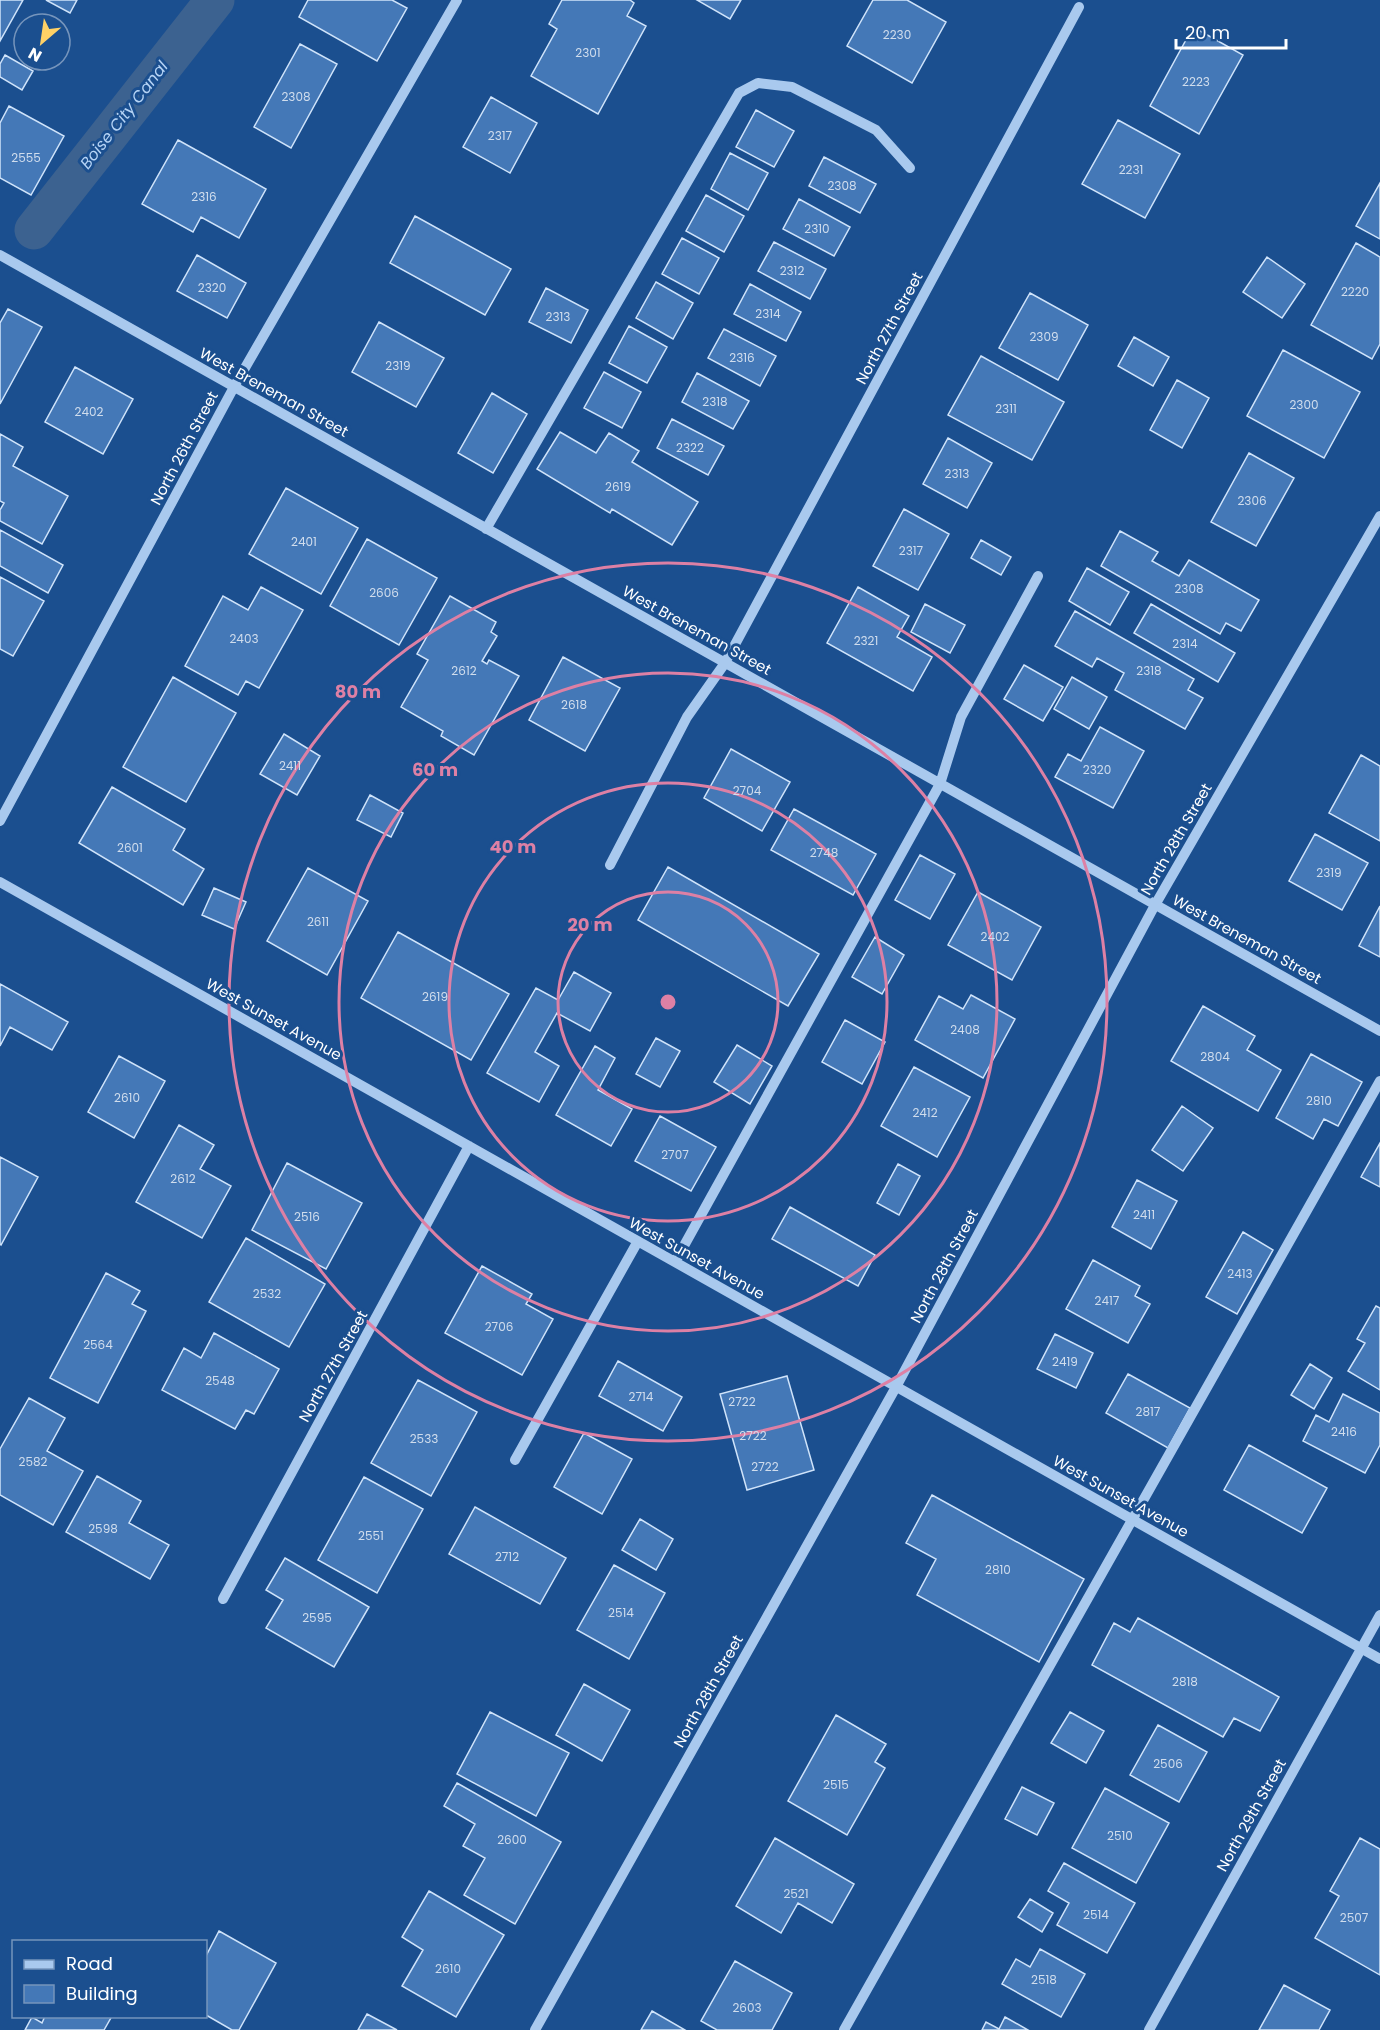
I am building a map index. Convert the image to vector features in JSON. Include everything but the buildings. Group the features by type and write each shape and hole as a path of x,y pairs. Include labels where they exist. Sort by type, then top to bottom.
{"street":[{"name":"North 26th Street","path":"0,821 234,387 457,0"},
{"name":"North 27th Street","path":"610,865 687,717 725,663 1078,7"},
{"path":"486,529 739,93 758,83 792,87 876,130 910,168"},
{"name":"West Breneman Street","path":"0,255 1380,1031"},
{"name":"North 28th Street","path":"535,2030 896,1387 1155,905 1380,516"},
{"path":"675,1262 940,784 961,717 1038,576"},
{"name":"West Sunset Avenue","path":"0,882 1380,1659"},
{"path":"844,2030 1380,1081"},
{"name":"North 27th Street","path":"223,1599 469,1146"},
{"path":"515,1460 638,1242"},
{"name":"North 29th Street","path":"1149,2030 1380,1615"}],"waterway":[{"name":"Boise City Canal","path":"34,230 215,0"}]}
